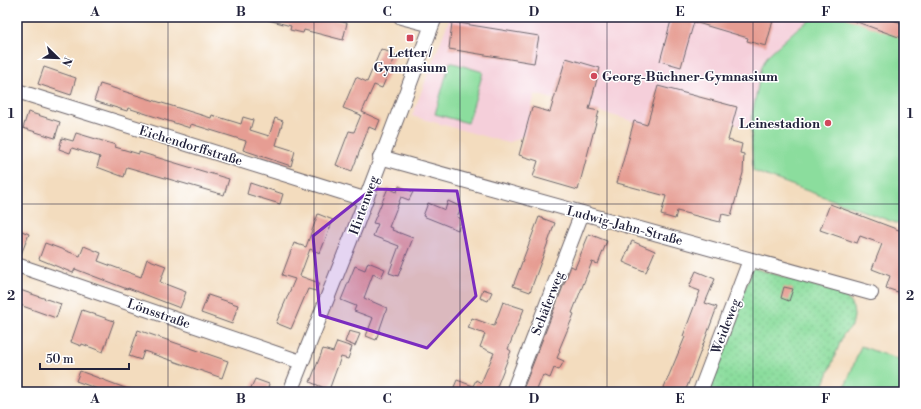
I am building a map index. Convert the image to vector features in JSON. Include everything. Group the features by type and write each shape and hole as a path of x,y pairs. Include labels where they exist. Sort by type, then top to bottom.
{"street":[{"path":"401,17 433,21"},
{"name":"Hirtenweg","path":"290,392 433,21"},
{"name":"Eichendorffstraße","path":"17,92 364,200"},
{"name":"Ludwig-Jahn-Straße","path":"380,157 870,293"},
{"name":"Schäferweg","path":"513,392 582,213"},
{"name":"Weideweg","path":"700,392 750,260"},
{"name":"Lönsstraße","path":"17,265 301,362"}],"highlighted area":[{"path":"372,189 457,191 476,296 427,348 320,315 313,236"}],"shaded area":[{"name":"Georg-Büchner-Gymnasium","path":"450,17 815,17 799,27 768,55 762,66 752,115 751,130 732,123 736,107 658,86 647,125 535,94 525,135 508,143 412,116"}],"green space":[{"name":"Leinestadion","path":"815,17 904,17 904,226 753,171 751,130 752,115 762,66 768,55 799,27"},
{"path":"450,62 483,72 468,123 435,114"},
{"path":"753,268 844,295 853,308 854,316 852,326 843,335 821,392 705,392"},
{"path":"861,346 904,362 904,392 843,392"}],"building":[{"path":"269,17 322,17 347,23 343,40 304,30 303,33 290,30 291,26 268,20"},
{"path":"672,17 774,17 766,46 747,41 748,38 694,22 681,67 660,61"},
{"path":"885,17 904,24 904,39 846,18"},
{"path":"452,22 539,36 534,63 449,49"},
{"path":"381,49 396,55 382,88 374,85 362,112 380,120 376,130 369,127 352,171 336,165 349,131 354,132 361,115 343,108 356,77 367,82"},
{"path":"566,58 600,68 589,109 599,111 578,190 533,177 538,161 519,155 532,107 550,112"},
{"path":"44,67 76,78 71,95 38,84"},
{"path":"100,84 211,118 212,115 241,124 243,117 253,120 250,130 269,136 275,118 283,121 276,145 295,151 291,166 243,150 246,141 191,124 190,128 128,108 127,111 94,101"},
{"path":"658,86 737,107 728,140 742,144 740,153 744,154 743,173 731,216 722,214 720,222 677,211 675,219 661,215 666,196 617,183 634,121 647,125"},
{"path":"28,112 60,122 55,138 23,128"},
{"path":"76,133 116,145 115,147 139,154 139,152 229,179 224,195 127,167 124,177 97,167 100,157 72,148 70,153 59,149 62,138 73,141"},
{"path":"250,183 283,194 280,204 247,194"},
{"path":"399,186 413,192 409,200 401,197 389,227 393,228 392,230 413,238 398,276 389,273 399,246 373,236 378,224 373,223 388,188 397,192"},
{"path":"448,201 461,207 457,217 462,219 458,230 423,216 428,203 445,210"},
{"path":"830,204 904,232 904,294 886,288 890,276 872,269 882,244 860,236 857,243 820,230"},
{"path":"318,214 333,220 320,253 310,249 300,276 319,283 316,291 308,289 291,329 276,323 295,279 282,275 294,243 306,247"},
{"path":"539,217 555,223 530,292 513,286"},
{"path":"17,229 29,234 20,257 17,257"},
{"path":"589,234 607,241 598,264 592,262 572,313 574,314 557,358 564,361 559,370 554,368 550,378 543,375 536,392 522,392 571,266 575,268"},
{"path":"632,241 655,251 646,272 623,262"},
{"path":"45,243 80,256 84,246 101,253 98,261 141,277 147,259 166,266 160,282 186,292 180,308 75,269 73,273 39,259"},
{"path":"368,262 385,269 381,278 373,274 364,298 387,308 376,340 366,336 373,318 354,311 356,306 341,300 355,266 365,270"},
{"path":"696,271 715,279 705,303 717,307 685,392 662,392 685,337 683,336 700,291 689,287"},
{"path":"784,287 793,289 789,301 781,298"},
{"path":"17,289 61,304 56,318 17,304"},
{"path":"483,289 492,292 488,301 480,298"},
{"path":"208,295 238,305 232,324 201,313"},
{"path":"503,302 524,309 508,349 511,351 496,389 502,392 452,392 457,380 473,386 476,380 481,383 494,353 480,347 485,334 468,328 472,318 494,326"},
{"path":"82,310 114,321 103,352 82,344 81,346 71,342"},
{"path":"138,330 228,361 222,378 144,351 141,360 129,356"},
{"path":"349,331 360,334 355,346 345,342"},
{"path":"337,342 352,347 348,359 341,357 329,390 310,382 323,349 333,352"},
{"path":"80,371 133,392 106,392 76,381"},
{"path":"255,379 269,384 267,392 249,392"}],"place":[{"name":"Letter / Gymnasium","path":"410,38"},
{"name":"Georg-Büchner-Gymnasium","path":"594,76"},
{"name":"Leinestadion","path":"828,123"}]}
